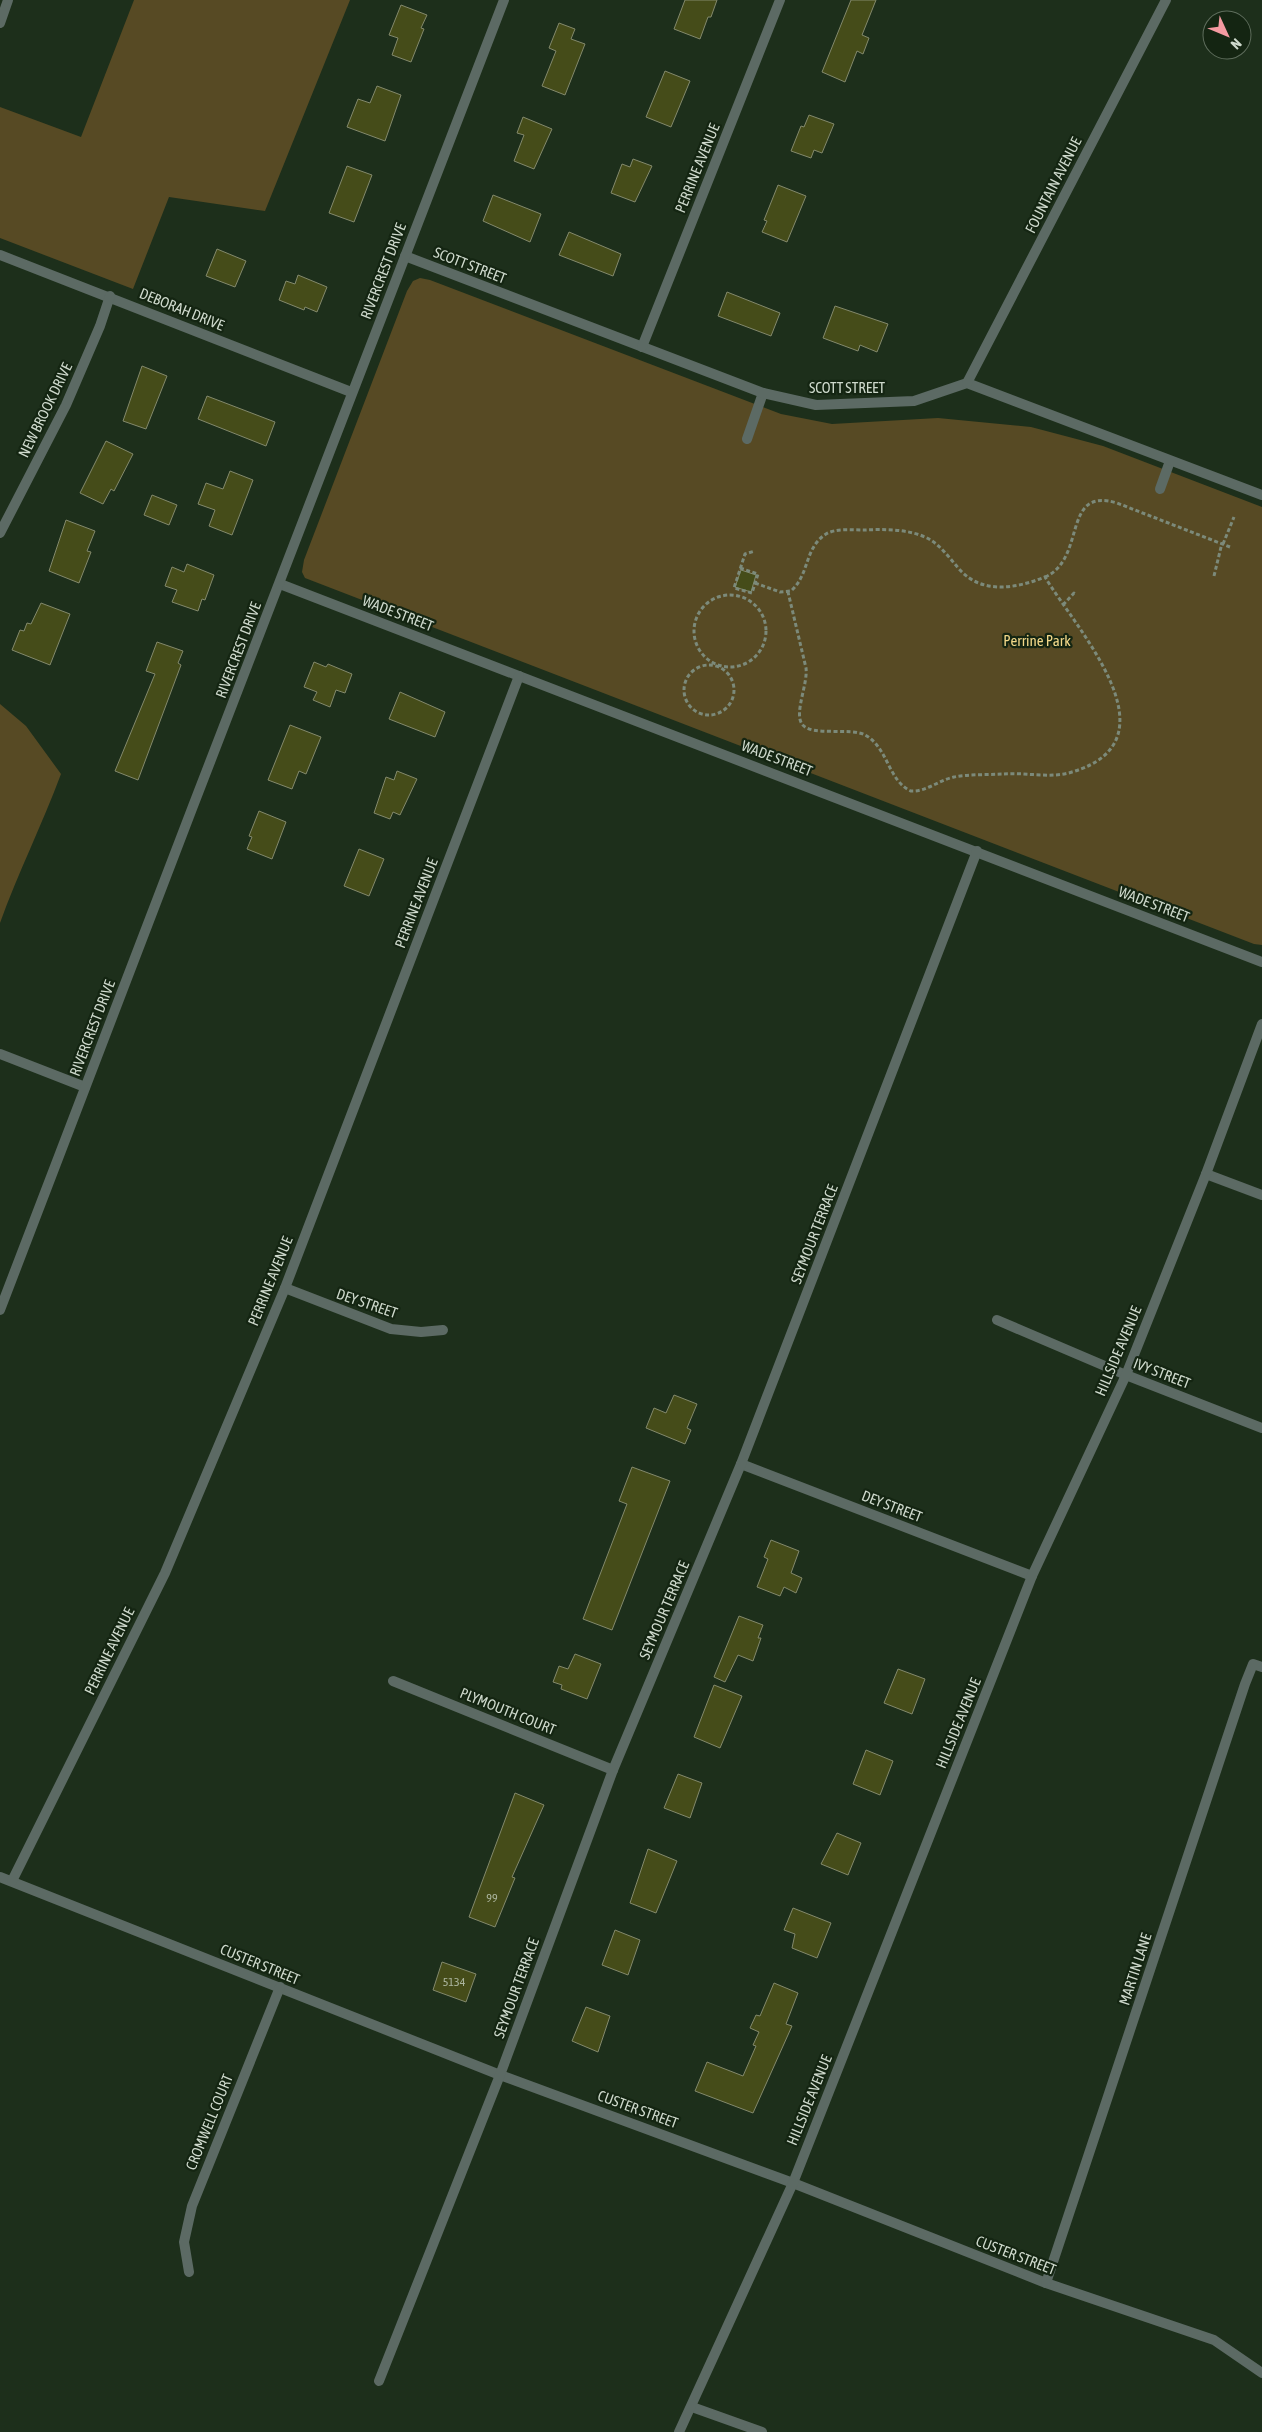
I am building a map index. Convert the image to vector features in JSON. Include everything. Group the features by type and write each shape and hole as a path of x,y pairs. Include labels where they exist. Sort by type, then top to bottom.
{"street":[{"path":"0,22 8,0"},
{"name":"RIVERCREST DRIVE","path":"0,1310 280,584 351,392 504,0"},
{"name":"PERRINE AVENUE","path":"642,346 780,0"},
{"name":"FOUNTAIN AVENUE","path":"967,384 1166,0"},
{"name":"DEBORAH DRIVE","path":"0,255 110,296 351,392"},
{"name":"SCOTT STREET","path":"405,256 763,393 816,405 914,401 967,384"},
{"name":"NEW BROOK DRIVE","path":"0,533 66,405 100,326 110,296"},
{"path":"967,384 1262,495"},
{"path":"747,439 763,393"},
{"path":"1160,489 1170,461"},
{"name":"WADE STREET","path":"280,584 1262,962"},
{"name":"PERRINE AVENUE","path":"12,1882 165,1573 285,1288 519,676"},
{"name":"SEYMOUR TERRACE","path":"379,2381 500,2075 613,1770 741,1464 977,851"},
{"name":"HILLSIDE AVENUE","path":"679,2432 793,2183 1032,1576 1126,1375 1206,1174 1262,1024"},
{"path":"0,1054 86,1087"},
{"path":"1206,1174 1262,1195"},
{"name":"DEY STREET","path":"285,1288 391,1329 421,1332 443,1330"},
{"name":"IVY STREET","path":"997,1320 1126,1375 1262,1428"},
{"name":"DEY STREET","path":"741,1464 1032,1576"},
{"name":"MARTIN LANE","path":"1046,2283 1257,1665"},
{"name":"PLYMOUTH COURT","path":"393,1681 613,1770"},
{"name":"CUSTER STREET","path":"0,1877 500,2075 793,2183 1046,2283 1214,2340 1262,2373"},
{"name":"CROMWELL COURT","path":"189,2272 184,2242 192,2206 280,1988"},
{"path":"692,2407 762,2432"}],"path":[{"path":"755,583 780,592 788,592 802,579 808,557 818,541 829,533 851,530 897,531 922,536 938,546 969,578 989,586 1008,587 1056,572 1062,565 1080,515 1086,506 1097,500 1117,503 1230,547"},
{"path":"1214,576 1222,544 1234,517"},
{"path":"740,568 758,574 752,593 734,588 740,568 745,554 755,551"},
{"path":"788,592 806,668 806,681 799,715 802,724 811,730 842,731 864,735 880,750 902,785 916,792 955,777 1071,773 1093,762 1113,747 1119,733 1120,713 1118,701 1095,650 1045,577"},
{"path":"740,597 743,591"},
{"path":"1063,605 1074,593 1076,595"},
{"path":"717,666 708,660 698,647 694,631 696,620 701,610 714,600 730,596 740,597 751,602 762,615 766,632 764,643 759,653 750,661 740,666 717,666 706,664 696,668 687,676 683,686 684,697 690,707 699,714 710,716 721,712 730,704 734,693 733,682 727,672 717,666"}],"green space":[{"path":"134,0 350,0 265,211 169,197 133,289 0,238 0,107 81,137"},
{"name":"Perrine Park","path":"420,278 430,280 781,414 832,424 938,418 1031,427 1103,446 1262,507 1262,945 1254,944 305,578 302,572 304,560 407,291 413,281"},
{"path":"0,704 26,726 61,774 0,923"}],"building":[{"path":"685,0 717,0 700,39 674,29"},
{"path":"851,0 876,0 862,35 869,38 863,54 857,51 845,82 822,72"},
{"path":"401,5 427,15 421,28 424,29 411,62 392,55 398,38 389,35"},
{"path":"559,23 575,29 571,39 585,44 565,95 542,86 556,51 549,48"},
{"path":"665,71 690,81 671,127 646,117"},
{"path":"377,86 401,95 385,141 347,127 358,99 370,103"},
{"path":"809,115 834,124 822,153 814,150 811,158 791,151 801,126 804,127"},
{"path":"523,117 552,129 534,169 514,161 524,135 517,133"},
{"path":"633,159 652,166 635,202 611,193 622,164 630,167"},
{"path":"347,166 372,175 354,222 329,213"},
{"path":"778,185 806,196 787,242 762,232 767,221 764,220"},
{"path":"493,195 541,214 530,242 483,221"},
{"path":"569,232 621,254 613,276 559,255"},
{"path":"217,249 246,261 235,287 206,276"},
{"path":"298,275 327,287 317,312 305,307 304,310 279,300 286,281 295,284"},
{"path":"727,292 780,313 771,336 718,316"},
{"path":"835,306 888,324 877,352 860,345 858,351 823,338"},
{"path":"142,366 167,376 146,429 123,421"},
{"path":"207,396 275,422 266,446 198,419"},
{"path":"106,441 133,454 114,491 111,489 103,504 80,493"},
{"path":"230,471 253,480 232,535 209,526 215,510 198,504 206,483 223,489"},
{"path":"152,495 177,505 169,525 144,515"},
{"path":"66,520 95,531 87,551 91,552 79,583 49,571"},
{"path":"187,564 214,575 205,600 202,599 198,611 172,602 177,590 165,586 172,567 184,572"},
{"path":"741,570 756,575 751,592 735,587"},
{"path":"41,603 70,614 50,665 12,650 20,630 24,631 27,623 31,624"},
{"path":"157,642 183,651 178,663 181,665 138,780 115,771 155,674 146,671"},
{"path":"314,662 326,667 328,664 352,674 345,693 336,690 330,707 313,700 317,692 304,687"},
{"path":"400,692 445,712 435,737 389,719"},
{"path":"290,725 321,737 306,774 299,771 292,789 268,780"},
{"path":"397,771 417,779 400,815 393,812 390,819 374,813 386,777 394,780"},
{"path":"259,811 286,822 272,859 247,849 252,837 249,836"},
{"path":"359,849 384,859 369,896 344,886"},
{"path":"674,1395 697,1404 687,1428 691,1430 685,1444 646,1428 654,1408 666,1413"},
{"path":"632,1467 670,1481 612,1630 583,1619 627,1504 619,1501"},
{"path":"771,1540 799,1551 791,1573 802,1578 796,1593 784,1587 780,1596 757,1587 768,1559 764,1557"},
{"path":"739,1616 763,1625 758,1638 761,1638 753,1661 738,1655 725,1682 714,1677"},
{"path":"575,1654 601,1664 587,1699 561,1689 562,1685 553,1682 559,1666 568,1669"},
{"path":"898,1669 925,1679 912,1714 884,1703"},
{"path":"714,1685 742,1696 720,1748 694,1737"},
{"path":"866,1750 893,1761 880,1795 853,1784"},
{"path":"678,1774 702,1783 690,1818 664,1808"},
{"path":"515,1793 544,1805 512,1877 515,1878 495,1927 469,1917"},
{"path":"837,1833 861,1843 848,1875 821,1864"},
{"path":"648,1849 677,1861 656,1913 630,1903"},
{"path":"793,1908 831,1923 817,1958 792,1948 795,1934 784,1930"},
{"path":"615,1930 640,1940 628,1975 602,1965"},
{"path":"442,1962 476,1974 466,2002 433,1990"},
{"path":"774,1983 798,1993 786,2024 792,2026 753,2113 695,2091 707,2062 743,2076 756,2046 753,2045 759,2032 750,2028 756,2015 760,2016"},
{"path":"586,2007 610,2016 598,2052 572,2041"}]}
